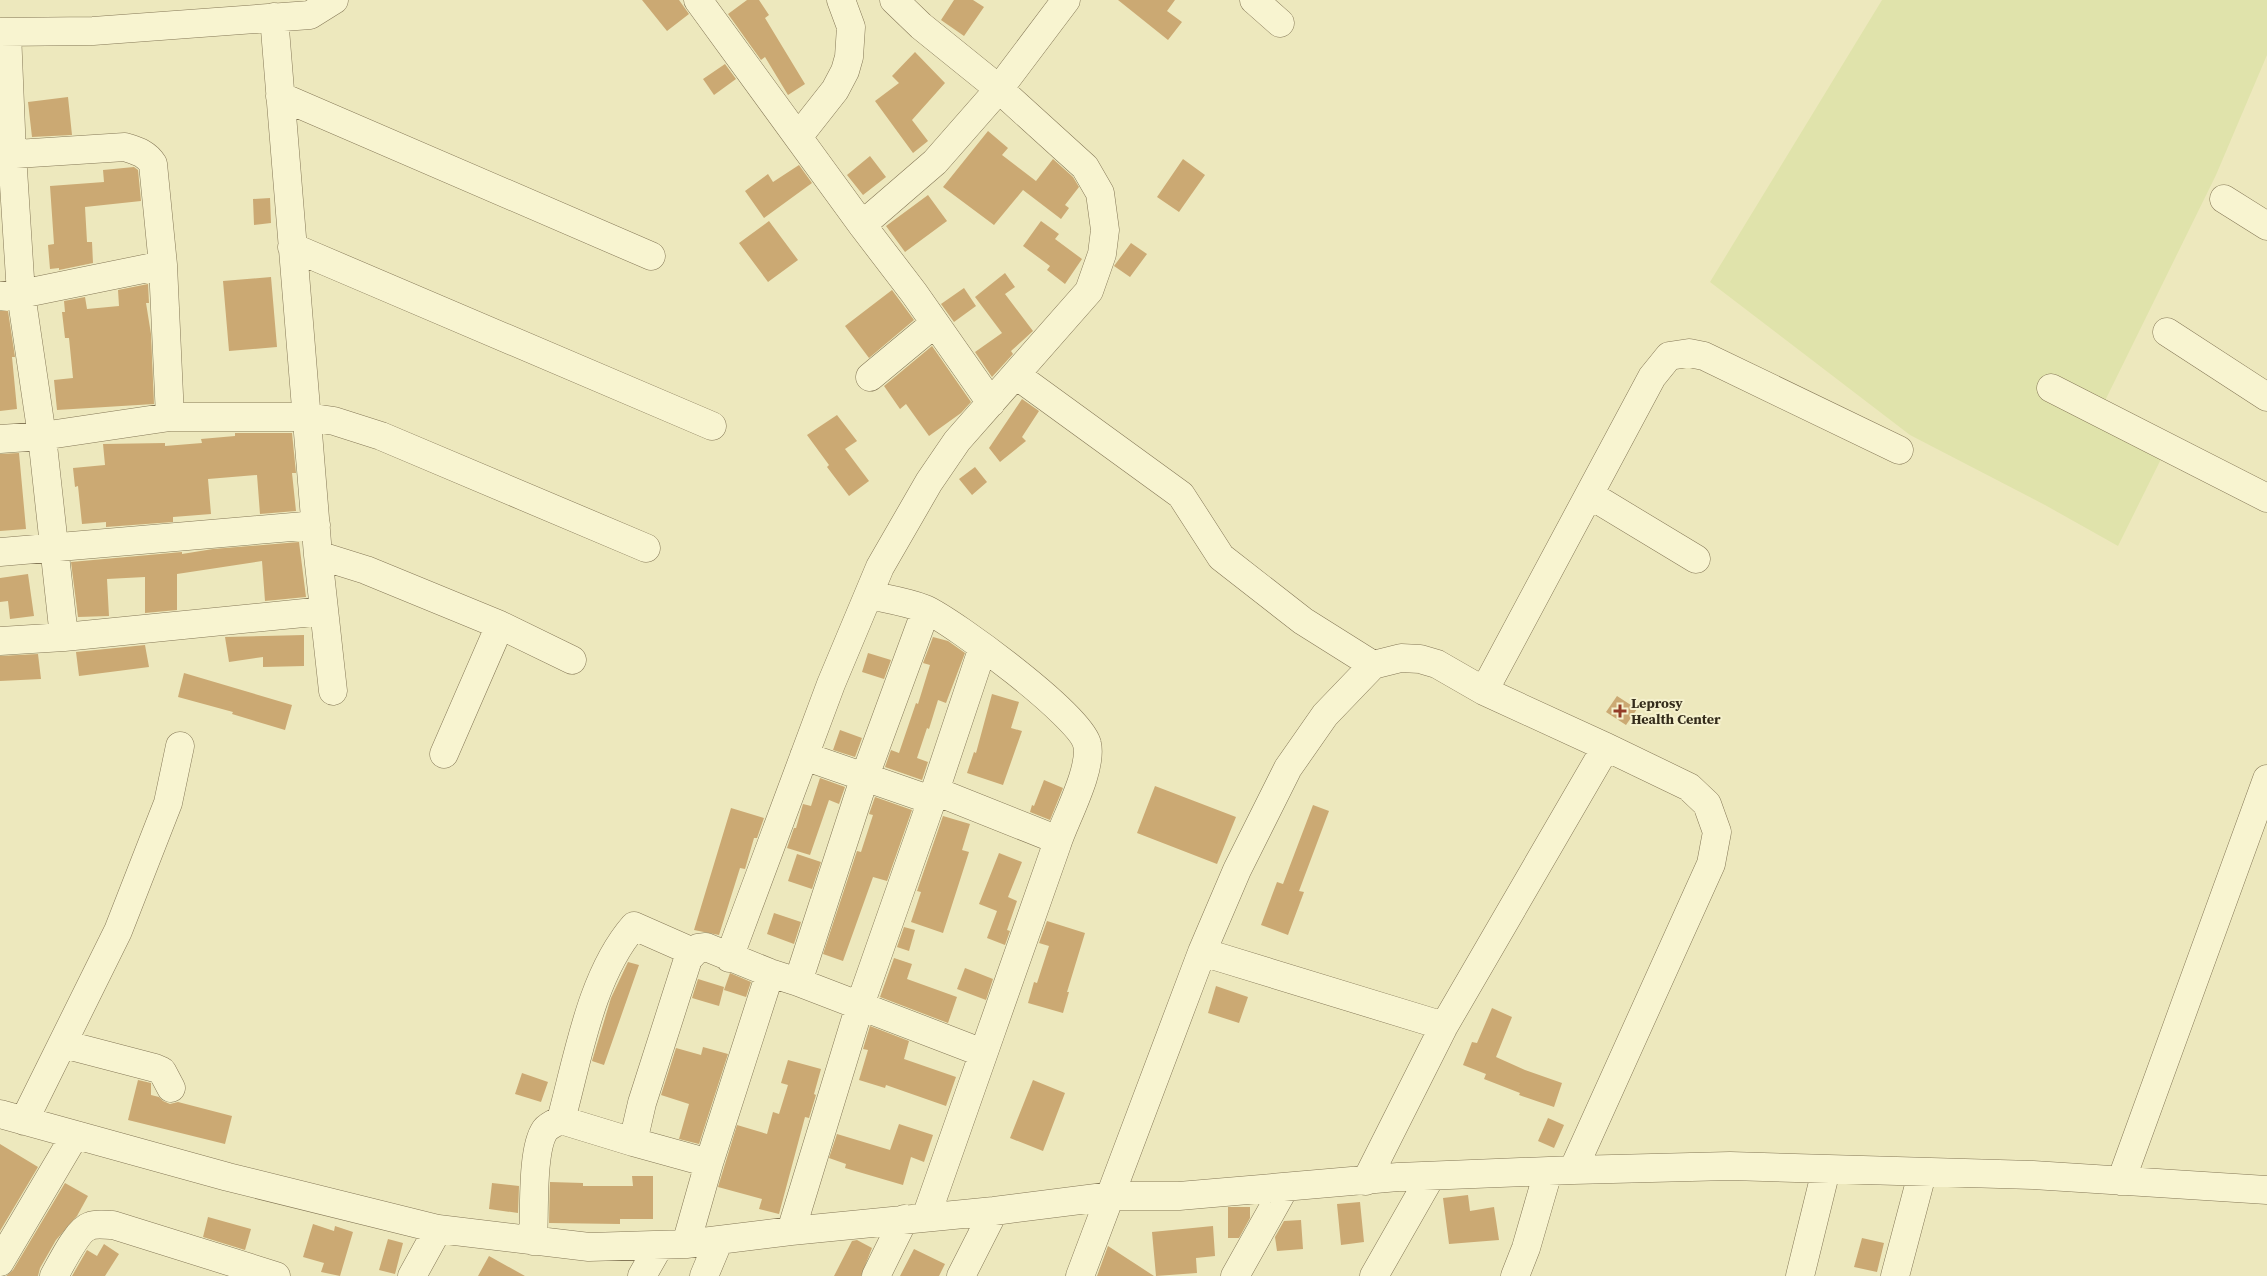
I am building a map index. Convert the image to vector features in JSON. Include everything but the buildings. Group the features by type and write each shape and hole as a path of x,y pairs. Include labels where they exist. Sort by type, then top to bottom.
{"street":[{"path":"64,637 42,436 10,295 4,32 93,31 310,15 334,0"},
{"path":"698,0 935,323 991,403"},
{"path":"798,137 835,90 845,70 849,57 851,27 842,0"},
{"path":"729,958 804,756 880,567 929,482 957,441 1089,291 1102,254 1105,230 1100,192 1085,167 999,89 921,26 894,0"},
{"path":"862,226 935,162 999,89 1066,0"},
{"path":"1254,0 1280,23"},
{"path":"274,17 318,556 333,691"},
{"path":"280,96 651,256"},
{"path":"6,154 125,147 149,157 152,164 163,266 170,416"},
{"path":"2224,199 2267,226"},
{"path":"292,247 712,426"},
{"path":"10,295 163,266"},
{"path":"870,377 935,323"},
{"path":"2167,332 2267,397"},
{"path":"1484,691 1652,377 1669,356 1689,353 1704,356 1899,450"},
{"path":"1016,375 1181,495 1221,557 1303,621 1374,665"},
{"path":"2051,388 2267,498"},
{"path":"0,439 42,436 170,416 307,417 334,421 381,436 646,548"},
{"path":"1590,495 1696,559"},
{"path":"0,552 316,525"},
{"path":"318,556 366,570 500,625 572,660"},
{"path":"868,595 906,603 926,610 949,622 1066,714 1081,732 1087,743 1088,755 1085,770 1058,840 983,1053 915,1218 876,1276"},
{"path":"798,982 865,776 926,610"},
{"path":"0,641 64,637 324,611"},
{"path":"444,754 500,625"},
{"path":"792,1230 860,1005 983,647"},
{"path":"1080,1276 1112,1196 1202,952 1237,870 1288,768 1325,715 1374,665 1401,658 1420,659 1437,664 1484,691 1689,787 1707,804 1717,832 1711,864 1561,1171 1515,1276"},
{"path":"180,746 168,803 122,922 63,1044 12,1118 228,1177 438,1229 589,1246 658,1246 792,1230 994,1211 1112,1196 1179,1196 1431,1176 1730,1166 1922,1174 2033,1175 2267,1190"},
{"path":"1366,1181 1444,1026 1606,747"},
{"path":"804,756 933,796 1058,840"},
{"path":"2120,1181 2267,779"},
{"path":"561,1120 597,990 624,938 634,926 693,952"},
{"path":"634,1142 642,1103 688,959 698,948 706,947 729,958 860,1005 983,1053"},
{"path":"1202,952 1444,1026"},
{"path":"686,1244 709,1163 770,973"},
{"path":"63,1044 155,1068 162,1071 171,1088"},
{"path":"533,1241 536,1166 539,1142 545,1130 561,1120 709,1163"},
{"path":"0,1262 75,1135"},
{"path":"1800,1276 1826,1170"},
{"path":"1895,1276 1922,1174"},
{"path":"1374,1276 1431,1176"},
{"path":"1235,1276 1285,1187"},
{"path":"961,1276 994,1211"},
{"path":"54,1276 82,1230 100,1224 113,1225 276,1276"},
{"path":"412,1276 438,1229"},
{"path":"704,1276 719,1240"},
{"path":"642,1276 658,1246"}],"green space":[{"path":"1882,0 2267,0 2267,55 2216,175 2099,413 2164,453 2118,546 2045,505 1910,435 1710,282"}],"place":[{"name":"Leprosy Health Center","path":"1620,711"}]}
